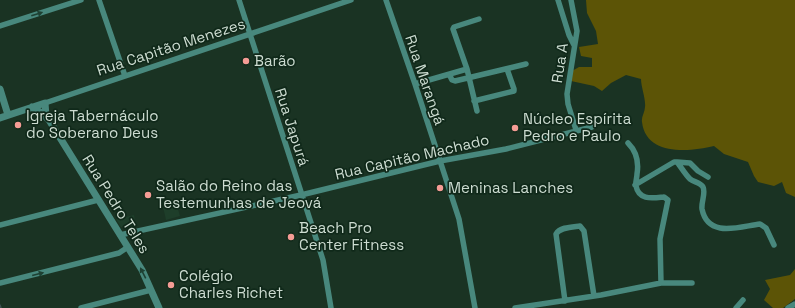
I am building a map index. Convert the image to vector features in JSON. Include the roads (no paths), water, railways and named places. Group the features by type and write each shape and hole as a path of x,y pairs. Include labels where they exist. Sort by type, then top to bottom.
{"street":[{"path":"0,26 81,0"},
{"path":"100,0 125,76"},
{"name":"Rua Japurá","path":"239,0 323,260 331,308"},
{"name":"Rua Capitão Menezes","path":"0,118 250,34 343,1 351,0"},
{"name":"Rua Marangá","path":"386,0 459,219 475,308"},
{"path":"558,0 569,35 574,45"},
{"name":"Rua A","path":"571,0 577,26 567,94 568,104 576,130"},
{"path":"477,111 467,69 454,27 479,19"},
{"path":"449,74 452,80 455,81 526,64"},
{"path":"415,84 467,69"},
{"path":"474,101 514,91 507,69"},
{"path":"0,89 8,115"},
{"name":"Rua Pedro Teles","path":"45,103 46,116"},
{"name":"Rua Pedro Teles","path":"32,107 46,116 142,270 159,308"},
{"name":"Rua Capitão Machado","path":"120,235 301,195 440,161 506,149 592,127"},
{"path":"628,143 635,152 637,159 638,173 635,185 640,195 651,199 664,197 668,200 660,240 661,283"},
{"path":"635,185 674,162 690,162 698,171 708,177"},
{"path":"677,162 690,178 702,186 702,210 705,217 710,222 716,227 729,229 743,228 760,224 766,228 774,245"},
{"path":"0,225 98,200"},
{"path":"565,301 556,234 560,230 570,227 580,226 584,230 594,296"},
{"path":"0,283 118,253 128,247"},
{"path":"515,308 565,301 661,283 692,283"},
{"path":"81,308 151,290"},
{"path":"736,308 743,300"},
{"path":"788,308 795,304"}],"place":[{"name":"Barão","path":"246,61"},
{"name":"Igreja Tabernáculo do Soberano Deus","path":"18,125"},
{"name":"Núcleo Espírita Pedro e Paulo","path":"515,128"},
{"name":"Meninas Lanches","path":"440,188"},
{"name":"Salão do Reino das Testemunhas de Jeová","path":"148,195"},
{"name":"Beach Pro Center Fitness","path":"291,237"},
{"name":"Colégio Charles Richet","path":"171,285"}]}
